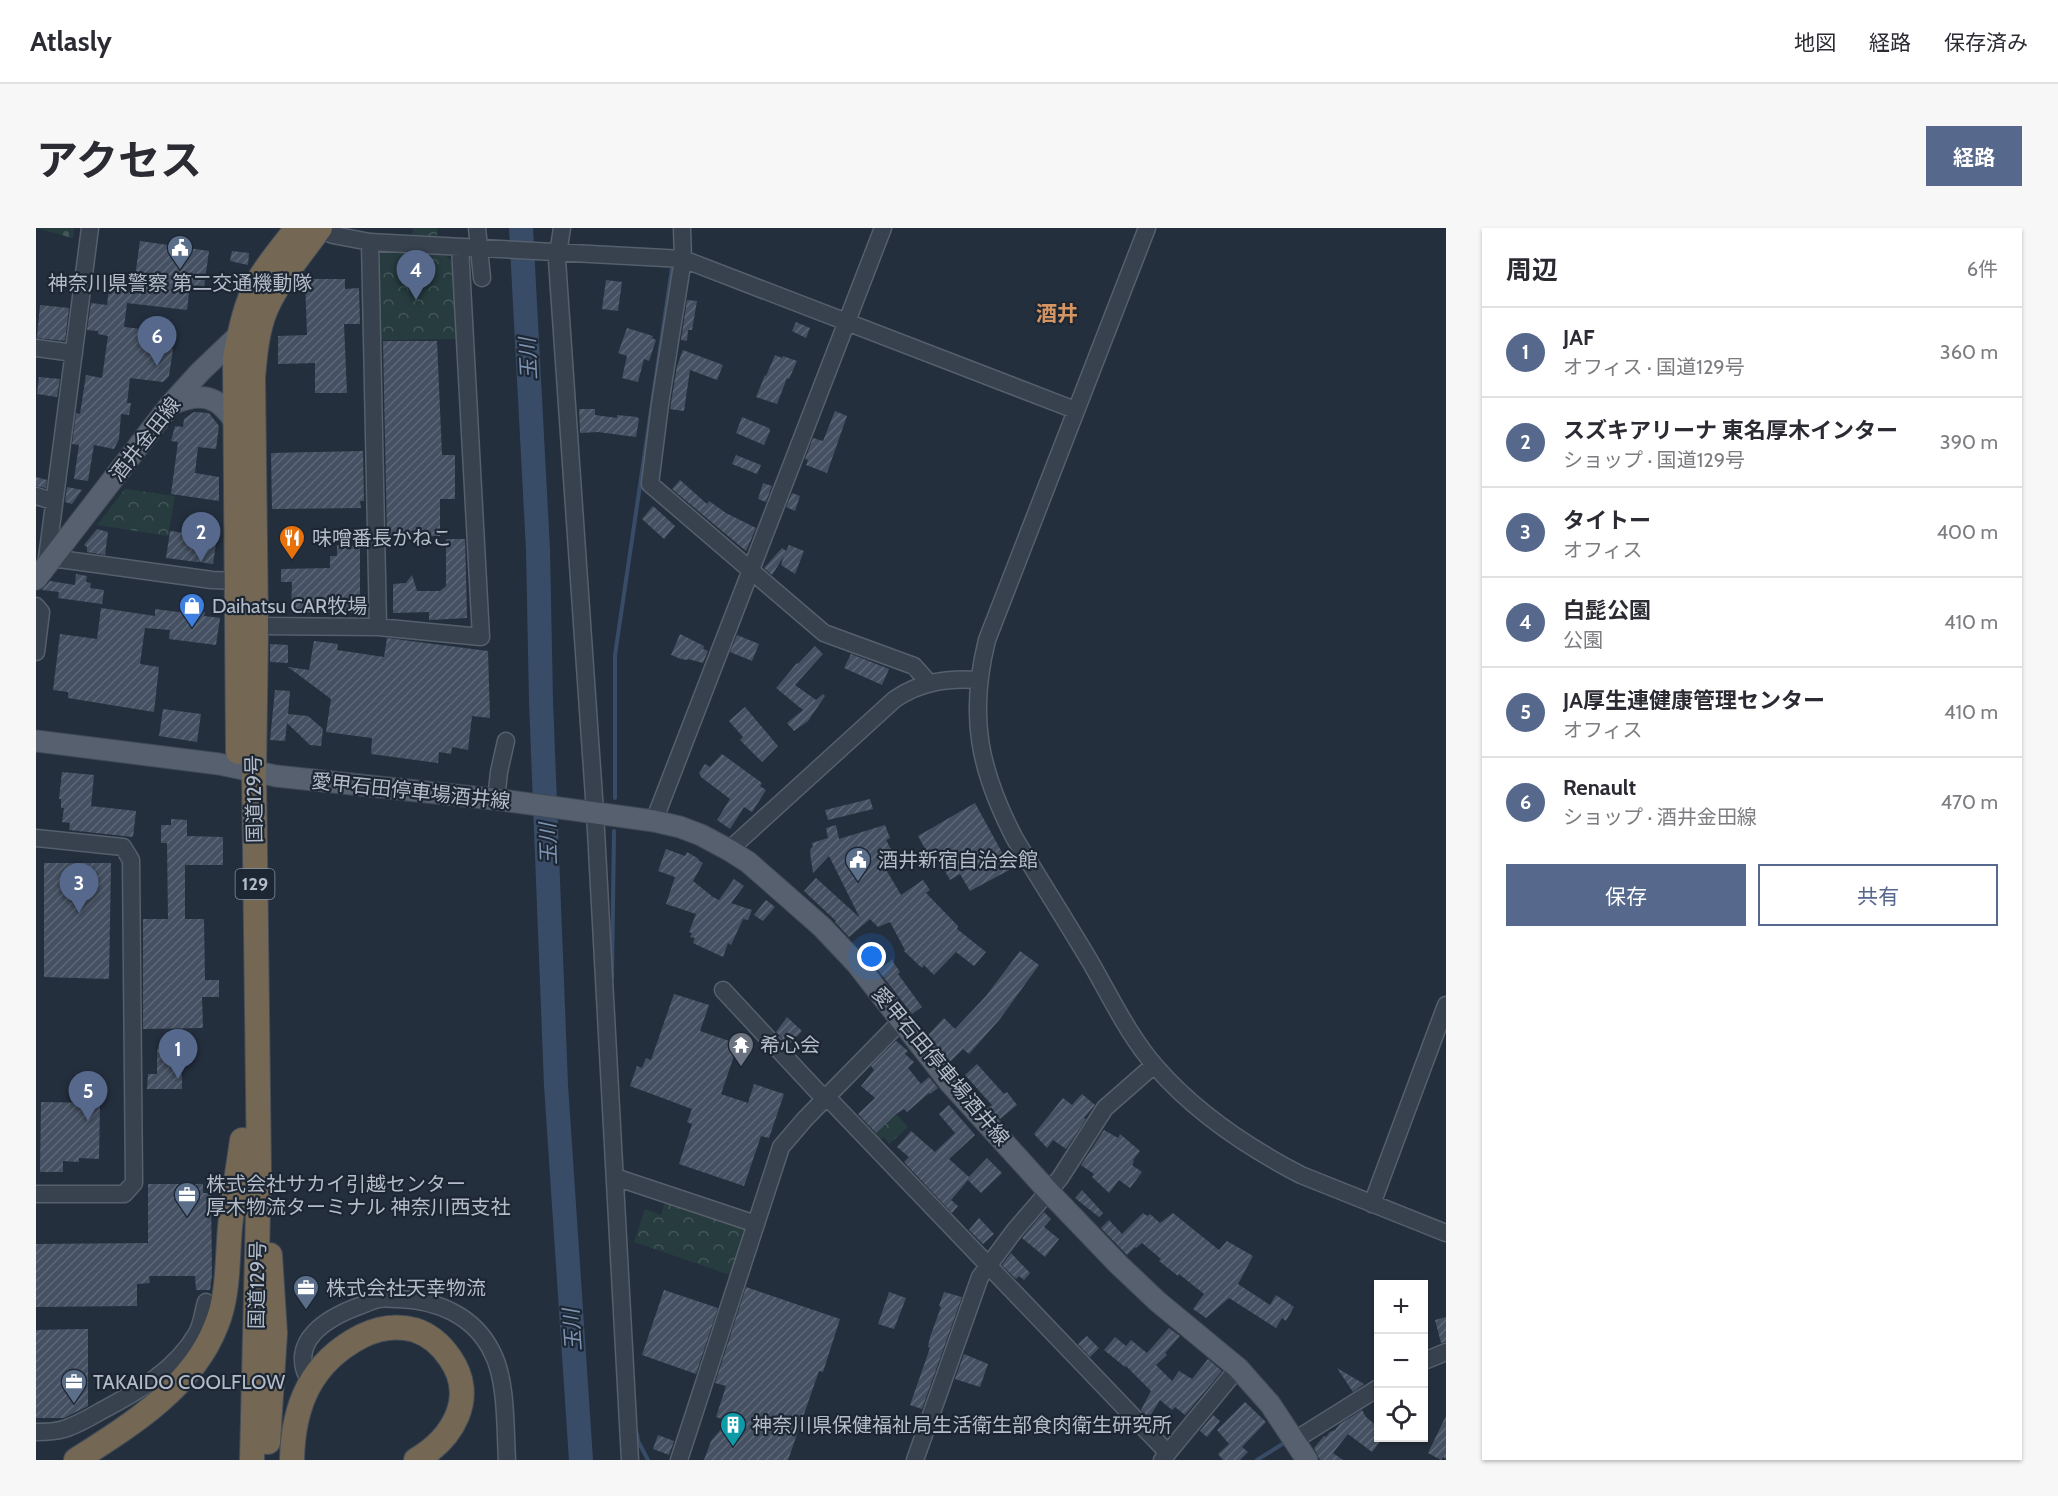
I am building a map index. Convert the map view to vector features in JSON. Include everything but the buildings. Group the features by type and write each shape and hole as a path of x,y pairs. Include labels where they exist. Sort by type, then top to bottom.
{"highway":[{"name":"国道129号","path":"236,1460 241,1304 246,770 256,626 253,377 257,341 266,310 283,279 305,229"},
{"name":"国道129号","path":"252,1460 259,1170 246,770 237,581 234,372 239,335 250,297 259,280 305,229"},
{"path":"76,1460 135,1421 161,1400 193,1365 212,1338 224,1296 231,1215 242,1140"},
{"path":"259,1170 274,1284 275,1333 267,1460"},
{"path":"292,1460 297,1419 310,1382 323,1364 344,1346 369,1333 393,1328 405,1328 426,1335 436,1342 453,1362 459,1374 462,1400 454,1425 438,1446 416,1460"}],"main road":[{"name":"酒井金田線","path":"45,568 170,405 266,310"},
{"path":"170,405 184,399 202,396 221,405 235,422"},
{"name":"愛甲石田停車場酒井線","path":"36,741 206,762 276,776 499,800 654,821 701,835 729,850 748,862 822,927 856,963 950,1083 1048,1191 1157,1301 1238,1368 1270,1404 1308,1460"}],"street":[{"path":"90,228 45,568 237,581"},
{"path":"477,228 483,248 482,278"},
{"path":"562,228 554,252 557,260 586,811 615,1177 630,1460"},
{"path":"682,228 683,259 650,484 824,633 914,666 929,683"},
{"path":"654,821 883,228"},
{"path":"1147,228 993,620 978,680 977,719 982,760 1001,813 1115,1007 1154,1065 1202,1112 1248,1146 1300,1175 1446,1233"},
{"path":"305,229 370,242 683,259 1076,410"},
{"path":"370,242 378,627"},
{"path":"256,626 378,627 481,637 460,247"},
{"path":"36,348 74,353"},
{"path":"36,496 53,501"},
{"path":"36,606 41,612 36,652"},
{"path":"729,850 895,699 917,686 929,683 963,679 978,680"},
{"path":"499,800 499,772 506,741"},
{"path":"36,837 123,847 131,860 134,1184 124,1194 36,1194"},
{"path":"723,990 818,1092 827,1097 987,1265 1165,1457 1238,1368"},
{"path":"1372,1204 1446,1005"},
{"path":"679,1460 781,1147 901,1022"},
{"path":"915,1460 975,1287 987,1265 1060,1178 1105,1108 1154,1065"},
{"path":"615,1177 756,1224"},
{"path":"310,1382 304,1372 303,1360 311,1335 319,1326 350,1309 380,1299 426,1301 447,1308 475,1329 494,1354 502,1384 507,1460"},
{"path":"36,1432 62,1430 75,1425 141,1389 158,1377 185,1350 196,1335 206,1302"},
{"path":"1428,1359 1446,1352"},
{"path":"1295,1440 1374,1391"}],"green space":[{"path":"36,228 74,228 74,236 72,238"},
{"path":"413,228 438,228 437,237 412,236"},
{"path":"385,250 446,256 452,261 456,339 380,340 377,258"},
{"path":"125,489 175,496 168,536 97,525"},
{"path":"896,1114 908,1127 889,1144 884,1137 876,1143 871,1137"},
{"path":"665,1201 745,1228 748,1232 733,1276 634,1242 645,1209 661,1215"}],"waterway":[{"name":"玉川","path":"521,228 538,550 541,701 556,1085 581,1460"},
{"path":"615,798 615,655 672,268"},
{"path":"612,977 614,831"},
{"path":"637,1434 638,1441 648,1460"},
{"path":"1257,1460 1284,1443"}],"place":[{"name":"神奈川県警察 第二交通機動隊","path":"180,271"},
{"name":"白髭公園","path":"416,300"},
{"name":"Renault","path":"157,366"},
{"name":"味噌番長かねこ","path":"292,561"},
{"name":"スズキアリーナ 東名厚木インター","path":"201,562"},
{"name":"Daihatsu CAR牧場","path":"192,629"},
{"name":"酒井新宿自治会館","path":"858,883"},
{"name":"タイトー","path":"79,913"},
{"name":"希心会","path":"741,1068"},
{"name":"JAF","path":"178,1079"},
{"name":"JA厚生連健康管理センター","path":"88,1121"},
{"name":"株式会社サカイ引越センター 厚木物流ターミナル 神奈川西支社","path":"187,1218"},
{"name":"株式会社天幸物流","path":"306,1311"},
{"name":"TAKAIDO COOLFLOW","path":"74,1405"},
{"name":"神奈川県保健福祉局生活衛生部食肉衛生研究所","path":"733,1448"}],"district":[{"name":"酒井","path":"1057,313"}]}
